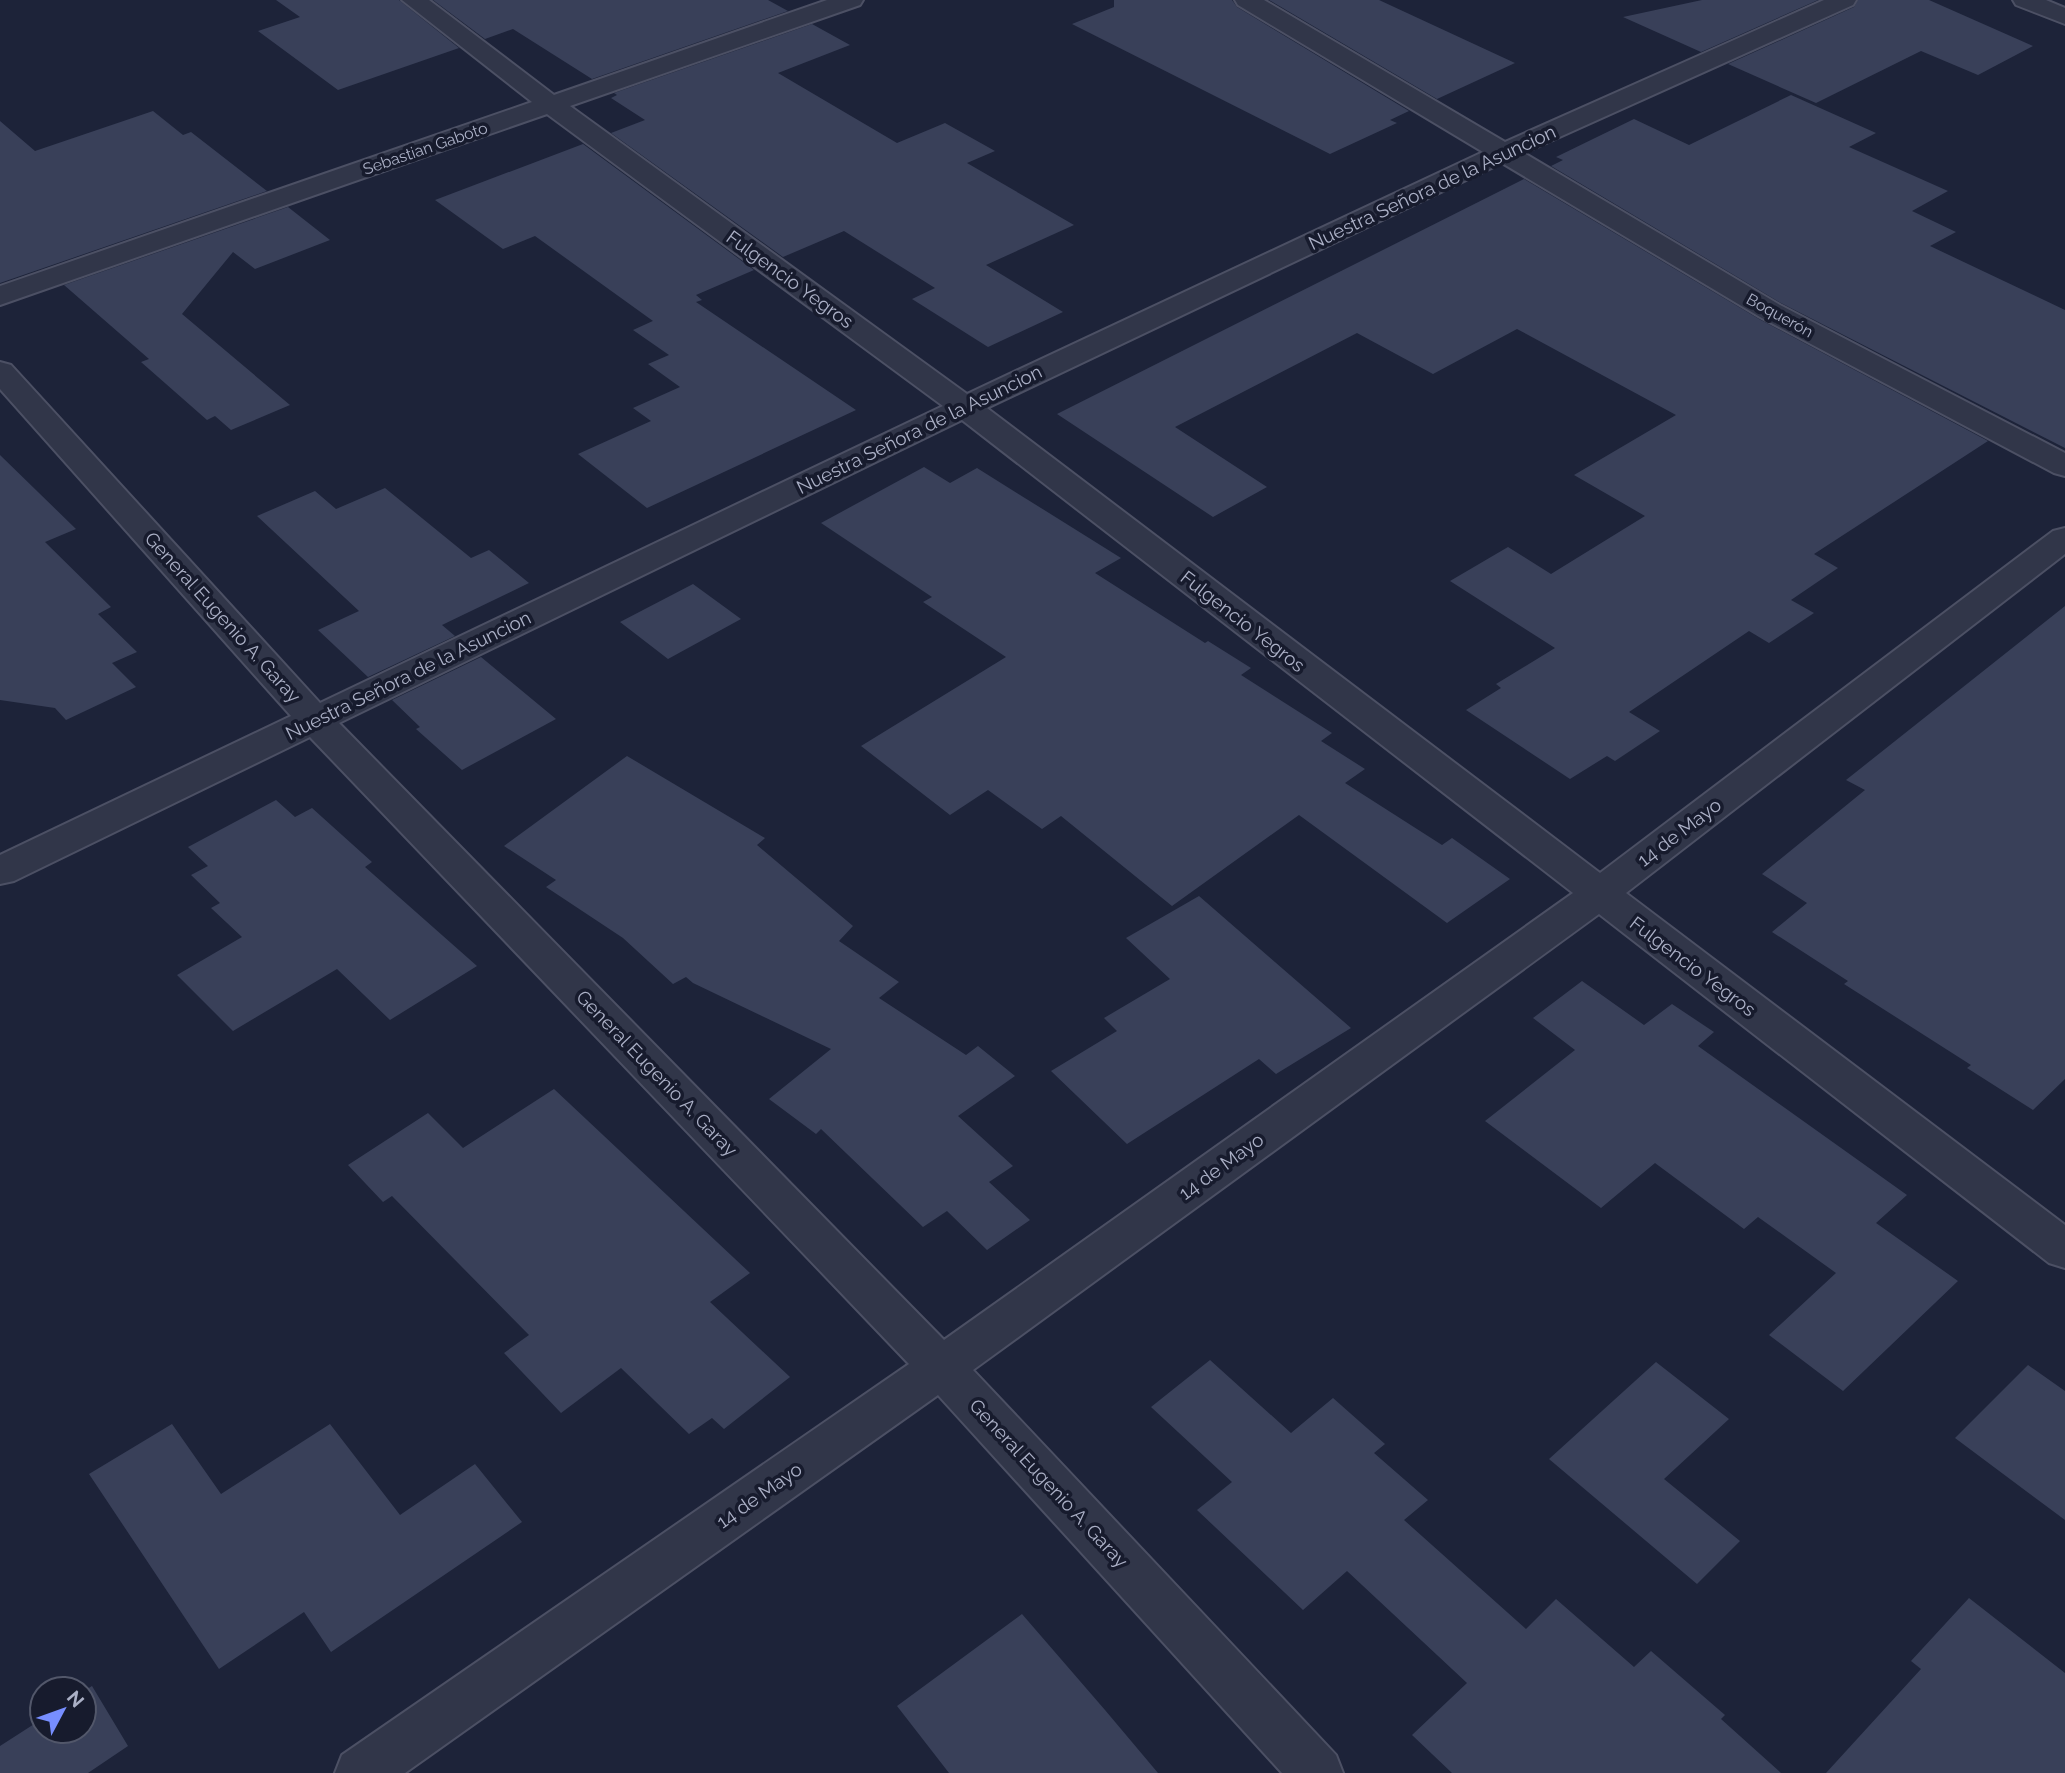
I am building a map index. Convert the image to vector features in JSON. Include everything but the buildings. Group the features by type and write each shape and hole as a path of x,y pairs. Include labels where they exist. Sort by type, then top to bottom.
{"street":[{"name":"Fulgencio Yegros","path":"415,0 550,104 965,407 2065,1250"},
{"name":"Sebastian Gaboto","path":"0,296 850,0"},
{"name":"Boquerón","path":"1247,0 1770,311 2065,466"},
{"name":"Nuestra Señora de la Asuncion","path":"0,871 965,407 1502,153 1844,0"},
{"path":"2025,0 2065,17"},
{"name":"General Eugenio A. Garay","path":"0,371 315,720 942,1367 1317,1773"},
{"name":"14 de Mayo","path":"361,1773 942,1367 1599,894 2065,538"}]}
